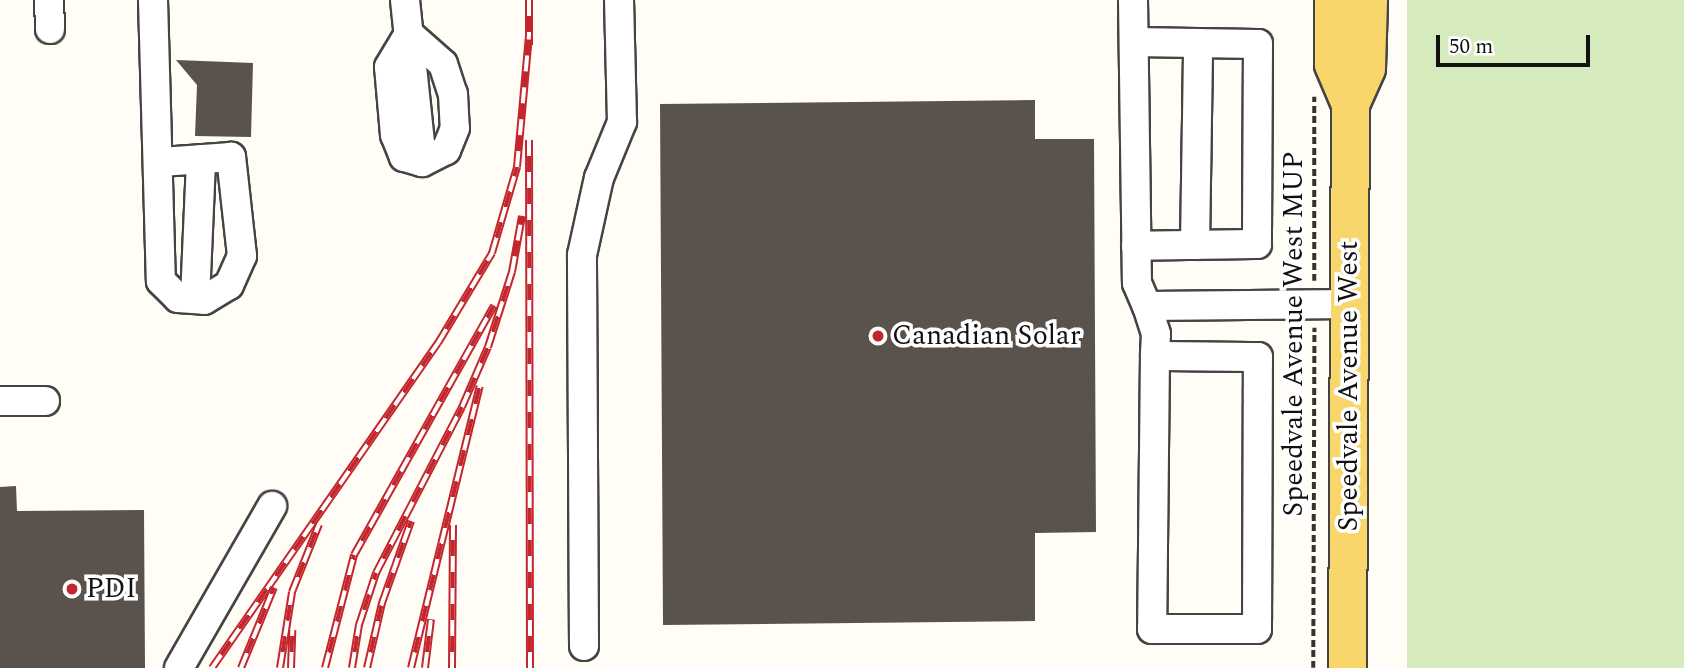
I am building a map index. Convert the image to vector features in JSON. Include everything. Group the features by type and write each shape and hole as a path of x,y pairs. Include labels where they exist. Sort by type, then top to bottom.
{"main road":[{"name":"Speedvale Avenue West","path":"1333,0 1333,64 1350,104 1348,668"},
{"name":"Speedvale Avenue West","path":"1350,104 1366,68 1367,0"}],"lane":[{"path":"50,0 50,29"},
{"path":"153,0 161,162 161,281 178,298 204,300 229,285 242,256 231,157 161,162"},
{"path":"405,0 410,34 443,64 453,94 456,128 446,150 422,162 404,157 395,135 389,67 410,34"},
{"path":"584,646 582,255 599,178 622,122 619,0"},
{"path":"1133,0 1136,283 1156,334 1155,356 1152,629 1257,629 1258,357 1155,356"},
{"path":"1134,42 1258,44 1257,244 1136,246"},
{"path":"1195,245 1198,43"},
{"path":"195,299 201,159"},
{"path":"1147,306 1349,303"},
{"path":"0,401 45,401"},
{"path":"179,668 272,506"}],"path":[{"name":"Speedvale Avenue West MUP","path":"1313,668 1314,83"}],"green space":[{"path":"1407,0 1684,0 1684,668 1407,668"}],"building":[{"path":"176,60 253,63 251,137 195,136 197,85"},
{"name":"Canadian Solar","path":"1035,100 1035,139 1094,139 1096,532 1035,533 1035,621 663,625 660,104"},
{"name":"PDI","path":"16,486 17,511 144,510 145,668 0,668 0,487"}],"railway":[{"path":"529,0 529,45"},
{"path":"212,668 438,343 492,253 517,167 529,35"},
{"path":"529,140 530,668"},
{"path":"352,668 359,625 376,573 462,407 488,347 512,272 522,216"},
{"path":"325,668 354,555 494,306"},
{"path":"411,668 480,386"},
{"path":"367,668 382,603 411,521"},
{"path":"280,668 292,592 319,524"},
{"path":"452,668 453,525"},
{"path":"241,668 274,587"},
{"path":"425,668 431,619"},
{"path":"291,668 292,630"}],"place":[{"name":"Canadian Solar","path":"878,336"},
{"name":"PDI","path":"72,589"}]}
